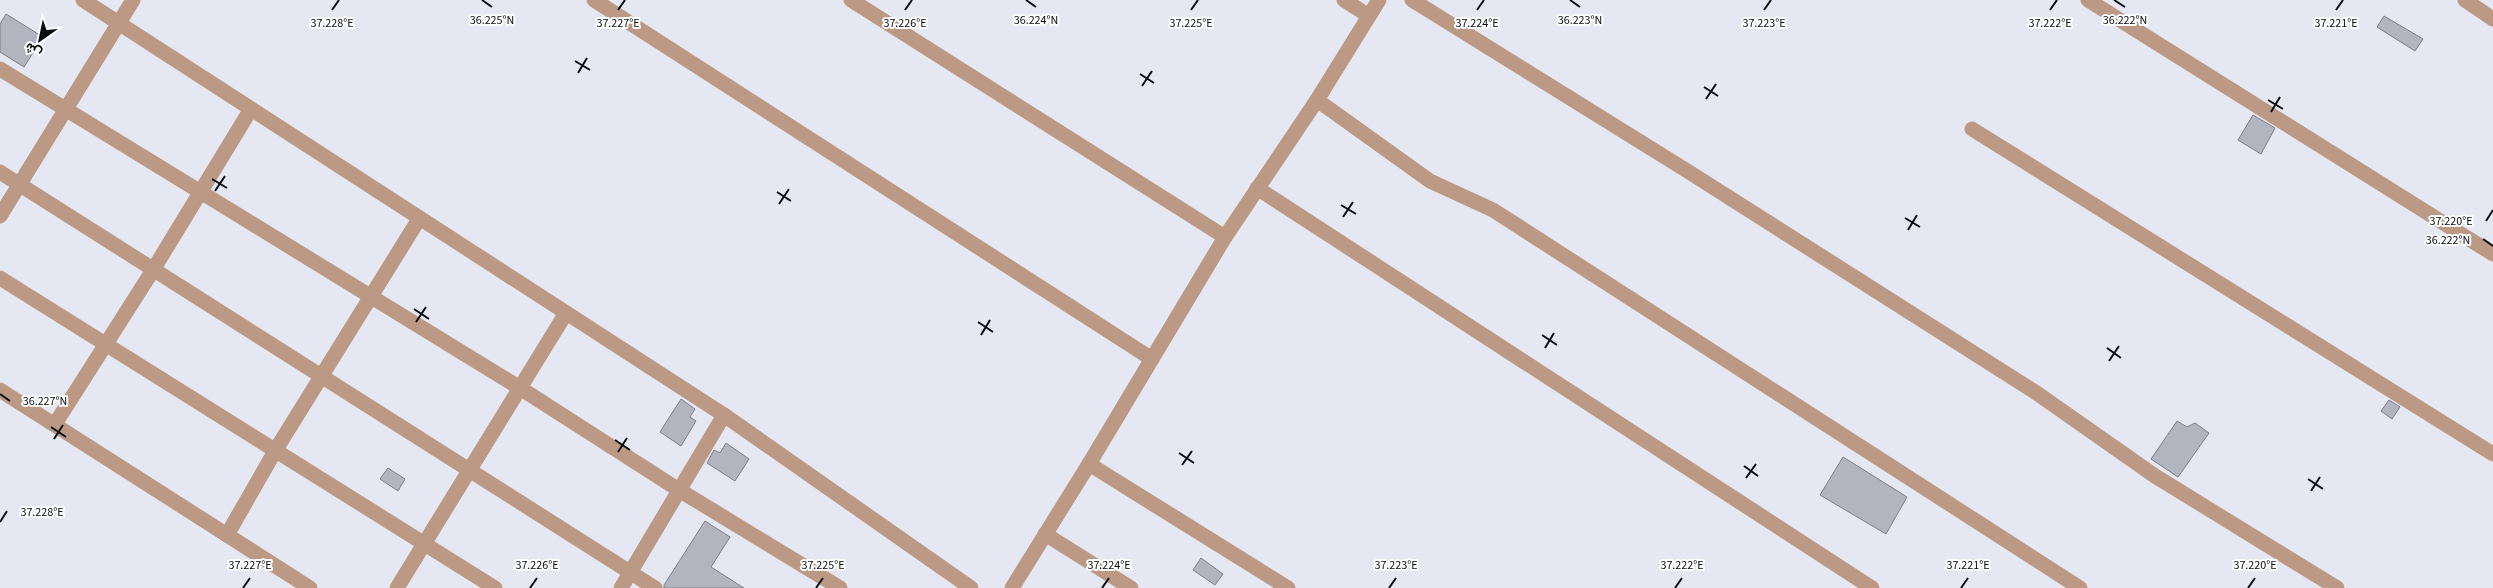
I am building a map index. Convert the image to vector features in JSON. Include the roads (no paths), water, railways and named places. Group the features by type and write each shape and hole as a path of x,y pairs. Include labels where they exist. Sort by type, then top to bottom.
{"street":[{"path":"83,0 724,415 971,588"},
{"path":"0,216 134,0"},
{"path":"594,0 1152,359"},
{"path":"851,0 1225,237"},
{"path":"1344,0 1369,16"},
{"path":"1012,588 1225,237 1317,100 1379,0"},
{"path":"1412,0 1690,172 2036,392 2155,476 2337,588"},
{"path":"2088,0 2493,254"},
{"path":"2465,0 2493,19"},
{"path":"0,69 65,111 201,192 520,388 679,490 840,588"},
{"path":"1317,100 1430,181 1493,210 2080,588"},
{"path":"55,424 106,346 251,108"},
{"path":"1972,129 2493,454"},
{"path":"0,172 655,588"},
{"path":"1257,188 1872,588"},
{"path":"227,535 320,376 419,218"},
{"path":"0,278 495,588"},
{"path":"397,588 566,313"},
{"path":"0,390 310,588"},
{"path":"621,588 724,415"},
{"path":"1089,464 1288,588"},
{"path":"1045,534 1131,588"}]}
